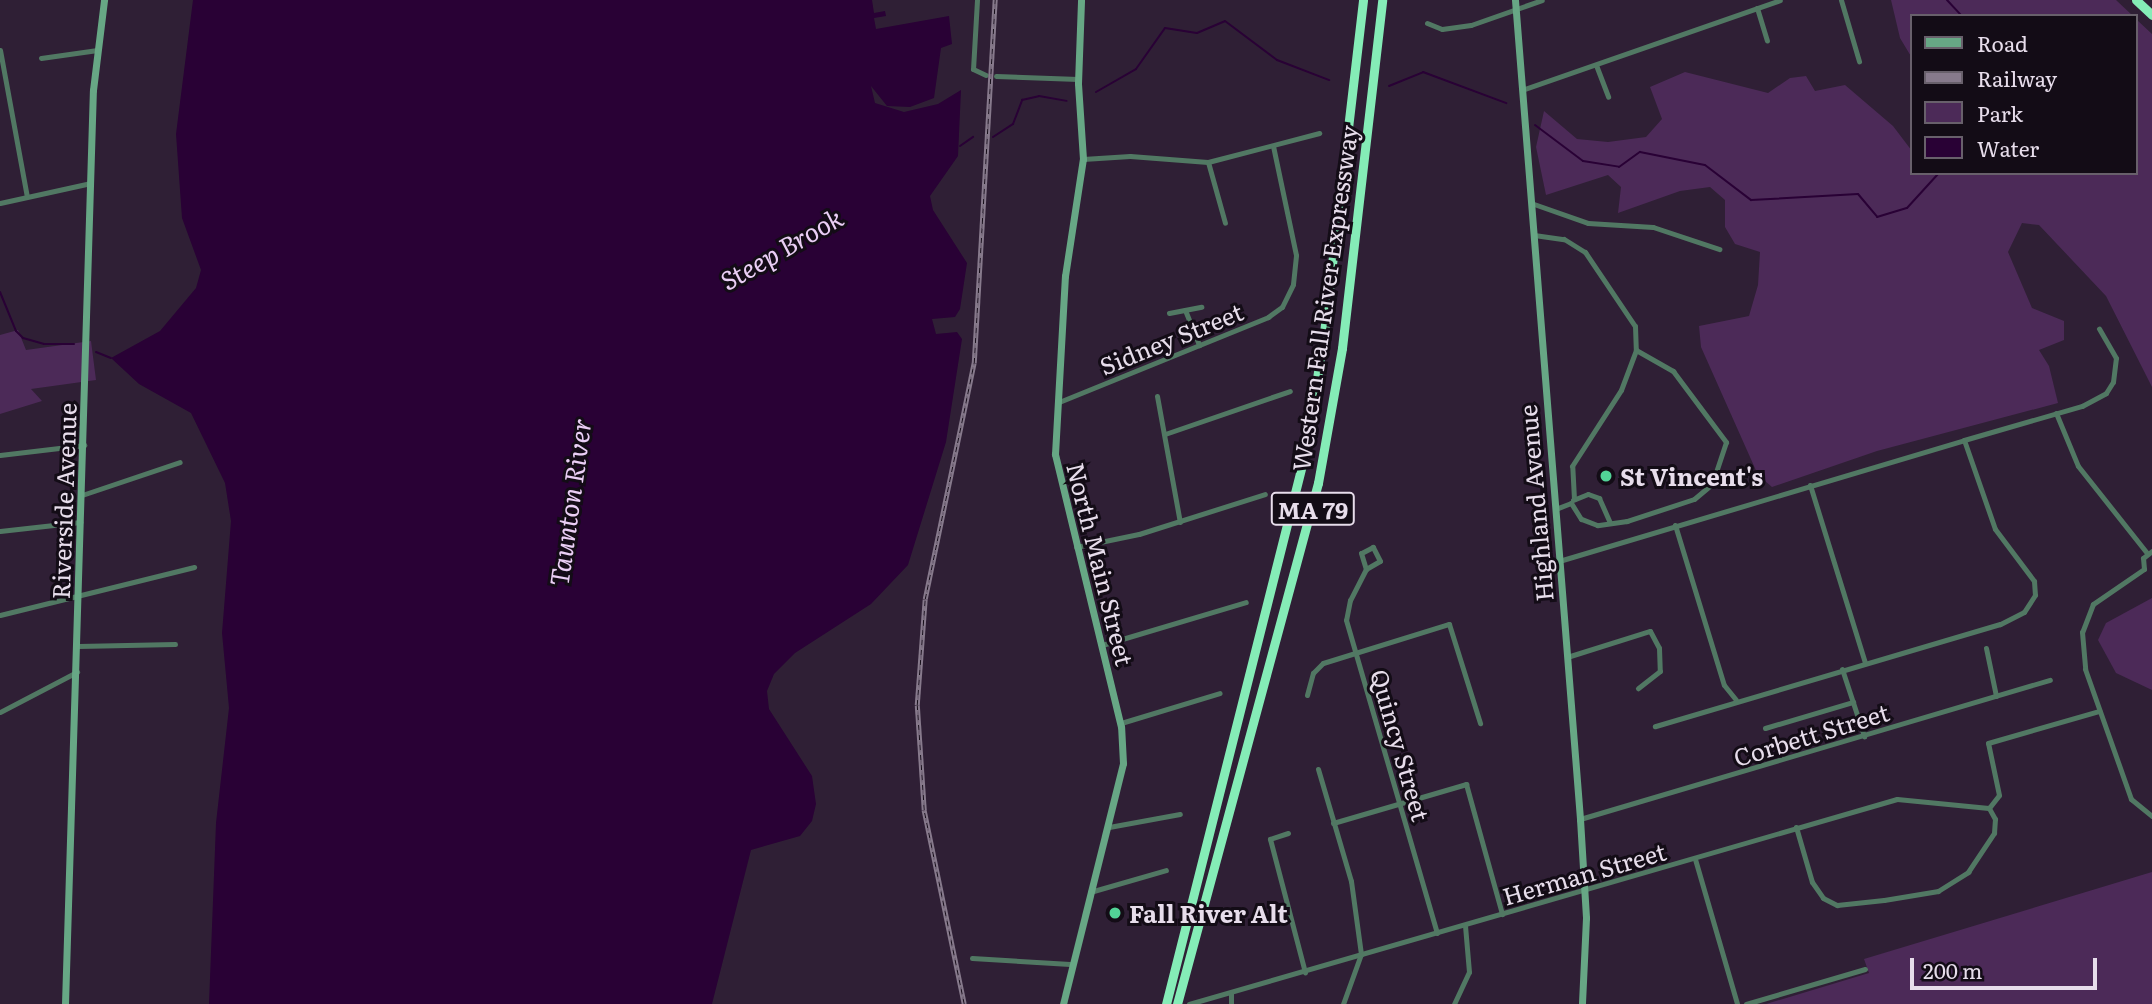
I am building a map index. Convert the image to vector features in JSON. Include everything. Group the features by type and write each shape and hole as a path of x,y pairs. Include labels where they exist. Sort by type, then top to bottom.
{"highway":[{"name":"Western Fall River Expressway","path":"1166,1004 1305,453 1323,341 1363,0"},
{"name":"Western Fall River Expressway","path":"1177,1004 1318,483 1340,359 1382,0"},
{"path":"2136,0 2152,15"}],"main road":[{"name":"Riverside Avenue","path":"65,1004 91,183 97,50 104,0"},
{"name":"North Main Street","path":"1063,1004 1070,964 1109,827 1123,763 1121,723 1055,459 1065,276 1083,159 1078,79 1081,0"},
{"name":"Highland Avenue","path":"1515,4 1585,891 1582,1004"}],"street":[{"path":"977,0 973,69 986,75"},
{"path":"1427,23 1442,29 1467,26 1515,4 1542,0"},
{"path":"1522,90 1780,0"},
{"path":"1841,0 1859,61"},
{"path":"1757,8 1767,41"},
{"path":"0,50 27,197"},
{"path":"41,58 97,50"},
{"path":"1596,65 1608,97"},
{"path":"996,76 1078,79"},
{"path":"1083,159 1130,156 1208,162 1319,133"},
{"name":"Sidney Street","path":"1059,401 1273,315 1289,297 1296,255 1273,146"},
{"path":"1208,162 1225,223"},
{"path":"0,203 91,183"},
{"path":"1531,203 1588,223 1662,229 1719,249"},
{"path":"1534,234 1564,239 1585,252 1635,326 1636,350 1621,390 1572,466 1572,501 1589,524 1610,523 1701,495 1713,480 1726,445 1717,426 1673,371 1636,350"},
{"path":"1169,313 1201,307"},
{"path":"1185,310 1199,345"},
{"path":"1559,561 2094,401 2113,382 2114,349 2099,329"},
{"path":"1165,434 1290,391"},
{"path":"1157,396 1181,522"},
{"path":"2056,413 2078,466 2149,552 2144,569 2093,604 2083,621 2085,669 2099,711 2131,800 2152,816"},
{"path":"1655,726 2008,621 2024,612 2035,595 2032,577 1990,517 1964,440"},
{"path":"0,455 84,445"},
{"path":"82,495 180,462"},
{"path":"1810,485 1865,663"},
{"path":"1076,547 1181,522 1265,494"},
{"path":"1555,509 1588,494 1599,498 1610,523"},
{"path":"0,531 81,522"},
{"path":"1675,525 1723,682 1736,700"},
{"path":"0,615 79,593 194,567"},
{"name":"Quincy Street","path":"1366,569 1346,609 1437,933"},
{"path":"2144,569 2152,575"},
{"path":"1101,645 1246,603"},
{"path":"1307,695 1318,667 1449,624 1479,723"},
{"path":"1567,657 1650,631 1659,648 1661,671 1638,688"},
{"path":"78,646 175,644"},
{"path":"1986,648 1996,695"},
{"path":"1842,669 1864,736"},
{"path":"0,712 77,672"},
{"name":"Corbett Street","path":"1580,818 2050,680"},
{"path":"1121,723 1220,692"},
{"path":"1765,728 1853,702"},
{"path":"1796,827 1812,882 1823,898 1837,905 1938,891 1964,875 1994,833 1995,819 1989,808 1998,787 1988,743 2099,711"},
{"path":"1318,769 1351,881 1362,954 1343,1004"},
{"path":"1334,823 1466,784 1502,914"},
{"name":"Herman Street","path":"1189,1004 1695,859 1796,827 1905,798 1989,808"},
{"path":"1109,827 1180,814"},
{"path":"1288,833 1270,839 1305,972"},
{"path":"1695,859 1737,1004"},
{"path":"1090,892 1166,870"},
{"path":"1454,1004 1469,972 1465,925"},
{"path":"972,958 1070,964"},
{"path":"1746,1004 1865,969"},
{"path":"1230,1004 1231,993"}],"green space":[{"path":"1891,0 2116,0 2131,14 1910,14 1910,55 1900,38"},
{"path":"2138,21 2152,34 2152,387 2106,296 2039,225 2022,223 2008,252 2032,308 2064,321 2064,340 2039,350 2049,366 2058,403 1877,451 1772,487 1758,475 1701,347 1699,326 1749,316 1758,285 1760,252 1735,244 1725,227 1725,200 1710,187 1680,191 1618,213 1621,187 1608,175 1546,195 1536,147 1544,111 1577,139 1608,142 1646,137 1662,119 1650,87 1685,72 1768,93 1790,78 1806,76 1815,91 1845,85 1893,126 1910,148 1910,175 2138,175"},
{"path":"18,330 26,350 91,341 96,380 31,389 42,401 0,414 0,335"},
{"path":"2152,598 2152,690 2116,673 2098,640 2106,623"},
{"path":"2152,872 2152,1004 1766,1004 1869,973 1864,959"}],"water":[{"name":"Taunton River","path":"193,0 872,0 874,13 885,11 886,16 874,18 876,29 949,16 952,44 941,48 934,98 910,107 887,106 871,86 875,103 904,112 938,104 961,90 958,156 930,196 933,210 967,263 960,309 955,317 932,319 936,334 957,332 962,339 946,442 908,565 871,604 795,653 774,674 767,691 769,709 812,776 816,804 812,821 800,836 751,850 712,1004 209,1004 216,823 229,708 222,633 231,521 225,483 191,413 139,384 111,358 160,331 196,288 201,270 182,218 176,134"}],"waterway":[{"name":"Steep Brook","path":"1947,0 1960,14"},
{"name":"Steep Brook","path":"1096,92 1136,69 1165,28 1197,33 1225,21 1277,60 1329,80"},
{"name":"Steep Brook","path":"1389,86 1423,72 1506,103"},
{"name":"Steep Brook","path":"993,137 1013,124 1022,100 1039,96 1067,101"},
{"name":"Steep Brook","path":"1535,125 1583,161 1619,167 1640,152 1705,165 1751,200 1858,194 1877,217 1907,208 1937,175"},
{"name":"Steep Brook","path":"960,146 973,137"},
{"path":"0,292 16,331 23,338 44,344 74,344"},
{"path":"96,352 111,358"}],"railway":[{"path":"964,1004 924,810 917,705 925,599 974,363 995,0"}],"place":[{"name":"St Vincent's","path":"1606,476"},
{"name":"Fall River Alt","path":"1115,913"}]}
